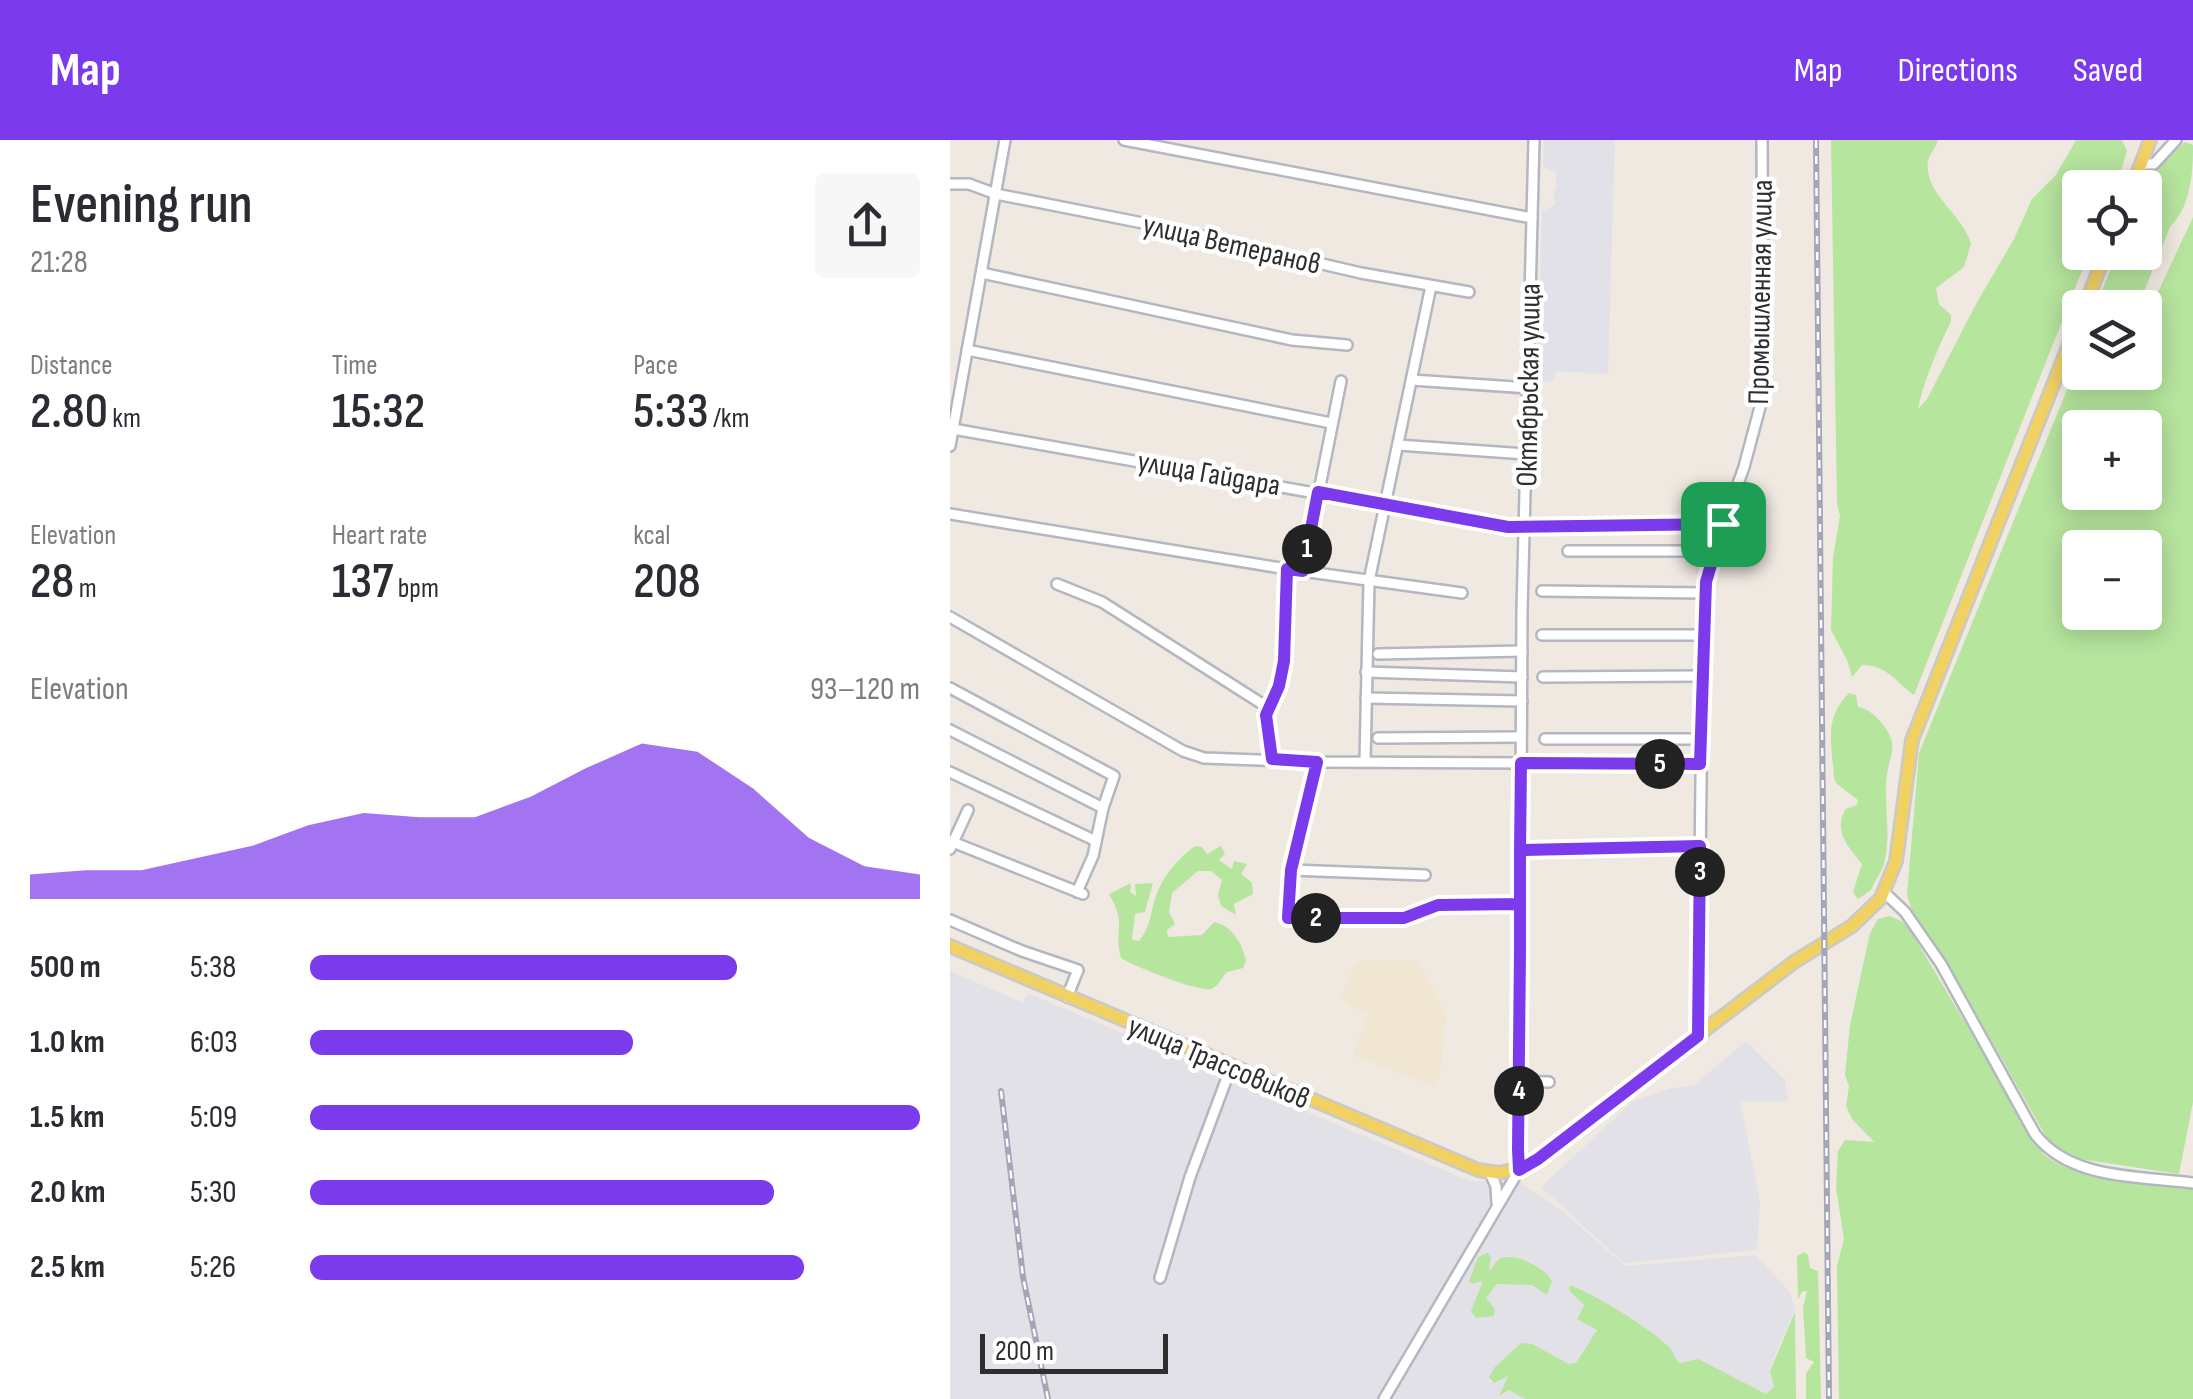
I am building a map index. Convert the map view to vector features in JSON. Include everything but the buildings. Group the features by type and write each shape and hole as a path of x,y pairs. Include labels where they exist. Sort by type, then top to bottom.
{"main road":[{"path":"2139,170 2150,140"},
{"path":"1490,1173 1519,1170 1538,1159 1803,955 1852,926 1873,909 1885,892 1896,861 1912,740 2062,362"},
{"name":"улица Трассовиков","path":"950,946 1490,1173"}],"street":[{"path":"950,446 1005,140"},
{"path":"1124,140 1532,218"},
{"name":"Октябрьская улица","path":"1519,1170 1522,651 1534,140"},
{"name":"Промышленная улица","path":"1698,1036 1704,594 1714,551 1754,434 1762,383 1762,140"},
{"path":"2141,164 2154,164 2176,140"},
{"name":"улица Ветеранов","path":"950,184 969,184 996,194 1469,292"},
{"path":"982,274 1292,340 1347,345"},
{"path":"1365,761 1369,581 1431,286"},
{"path":"968,350 1331,423"},
{"path":"1412,380 1528,388"},
{"path":"1303,571 1340,381"},
{"name":"улица Гайдара","path":"953,428 1496,525 1723,524"},
{"path":"1398,444 1526,454"},
{"path":"950,514 1287,569 1462,592"},
{"path":"1568,551 1714,551"},
{"path":"1272,759 1267,708 1279,686 1285,648 1287,569"},
{"path":"1057,584 1102,602 1267,708"},
{"path":"1542,591 1704,594"},
{"path":"950,617 1183,751 1204,758 1700,764"},
{"path":"1542,635 1702,635"},
{"path":"1378,654 1522,651"},
{"path":"1366,672 1522,677"},
{"path":"1542,676 1702,676"},
{"path":"950,688 1114,776 1080,893 951,844 968,810"},
{"path":"1366,698 1522,700"},
{"path":"950,730 1102,808"},
{"path":"1378,738 1521,737"},
{"path":"1545,739 1700,739"},
{"path":"1317,762 1291,870 1288,918 1404,918 1438,905 1520,904"},
{"path":"950,772 1096,841"},
{"path":"1520,850 1700,846"},
{"path":"1291,870 1425,875"},
{"path":"1885,892 1924,938 2035,1134 2050,1151 2081,1166 2193,1183"},
{"path":"950,920 1078,970 1067,997"},
{"path":"1160,1278 1190,1178 1231,1066"},
{"path":"1519,1081 1548,1082"},
{"path":"1384,1399 1519,1170"},
{"path":"1490,1173 1496,1186 1497,1206"}],"shaded area":[{"path":"1544,140 1615,140 1608,374 1557,371 1551,382 1538,381 1542,211 1555,205 1556,190 1556,172 1543,167"},
{"path":"1362,961 1418,961 1446,1014 1441,1069 1435,1087 1353,1055 1369,1014 1347,1005 1342,995 1355,965"},
{"path":"950,971 1023,1003 1028,993 1470,1181 1520,1183 1560,1209 1625,1266 1755,1255 1790,1292 1795,1310 1769,1369 1774,1379 1772,1391 1766,1394 1690,1361 1680,1363 1669,1346 1631,1319 1573,1293 1584,1305 1577,1317 1597,1331 1576,1364 1532,1344 1491,1372 1490,1382 1508,1375 1501,1396 1509,1390 1525,1399 950,1399"},
{"path":"1746,1041 1785,1080 1788,1101 1740,1101 1760,1202 1757,1250 1624,1263 1541,1187 1633,1101 1694,1085"}],"green space":[{"path":"1831,140 1938,140 1928,161 1928,173 1971,244 1964,267 1936,288 1939,304 1951,315 1951,321 1918,409 2014,239 2032,199 2056,175 2076,140 2122,140 2127,151 2121,170 2062,170 2062,270 2082,270 2074,290 2062,290 2062,321 1914,695 1885,671 1871,666 1862,665 1852,677 1831,630 1833,557 1840,516"},
{"path":"2185,142 2193,145 2187,199 2162,247 2162,170 2152,170"},
{"path":"2193,217 2193,1102 2179,1174 2080,1159 2049,1142 1956,978 1912,910 1907,895 1919,753 2067,390 2162,390 2162,290 2159,290"},
{"path":"2110,270 2153,270 2145,290 2102,290"},
{"path":"1849,693 1856,695 1858,707 1878,719 1892,744 1886,785 1884,864 1871,890 1858,899 1853,892 1862,864 1844,838 1841,824 1846,809 1857,805 1858,800 1834,778 1831,743 1835,713"},
{"path":"1195,846 1202,847 1207,854 1221,846 1225,854 1219,860 1232,869 1234,861 1247,864 1241,874 1252,883 1253,894 1234,904 1236,915 1221,906 1218,895 1222,880 1211,871 1198,871 1172,893 1169,912 1175,924 1167,930 1168,937 1202,935 1214,922 1231,931 1242,949 1246,961 1243,968 1227,972 1211,989 1181,983 1121,958 1118,914 1109,894 1131,883 1130,892 1136,896 1135,884 1153,883 1145,912 1135,914 1132,940 1139,941 1163,881"},
{"path":"1890,916 1903,922 1913,935 2043,1154 2058,1164 2095,1176 2193,1188 2193,1399 1839,1399 1837,1266 1844,1239 1836,1188 1838,1151 1845,1140 1874,1142 1852,1119 1846,1106 1850,1025 1870,933 1878,919"},
{"path":"1804,1252 1810,1268 1818,1271 1821,1399 1806,1399 1806,1373 1814,1362 1806,1358 1803,1307 1807,1291 1798,1299 1797,1256"},
{"path":"1487,1253 1491,1257 1489,1271 1506,1257 1537,1267 1552,1281 1547,1295 1532,1285 1497,1284 1486,1298 1495,1309 1494,1316 1476,1318 1471,1311 1483,1281 1469,1281 1478,1257"},
{"path":"1570,1285 1646,1329 1670,1347 1680,1363 1698,1359 1766,1394 1774,1387 1770,1371 1795,1312 1796,1399 1525,1399 1509,1390 1499,1396 1508,1376 1494,1383 1489,1377 1521,1343 1532,1344 1569,1364 1576,1363 1597,1330 1577,1319 1584,1305 1569,1290"}],"railway":[{"path":"1816,140 1829,1399"},
{"path":"1001,1091 1023,1277 1048,1399"}],"route":[{"path":"1723,524 1508,527 1318,492 1303,571 1287,569 1284,661 1276,695 1267,708 1267,731 1272,759 1317,762 1291,870 1288,918 1404,918 1438,905 1520,904 1520,850 1700,846 1698,1036 1519,1170 1518,1149 1520,950 1520,923 1520,904 1520,862 1520,850 1521,763 1700,764 1703,612 1710,562 1723,524"}]}
